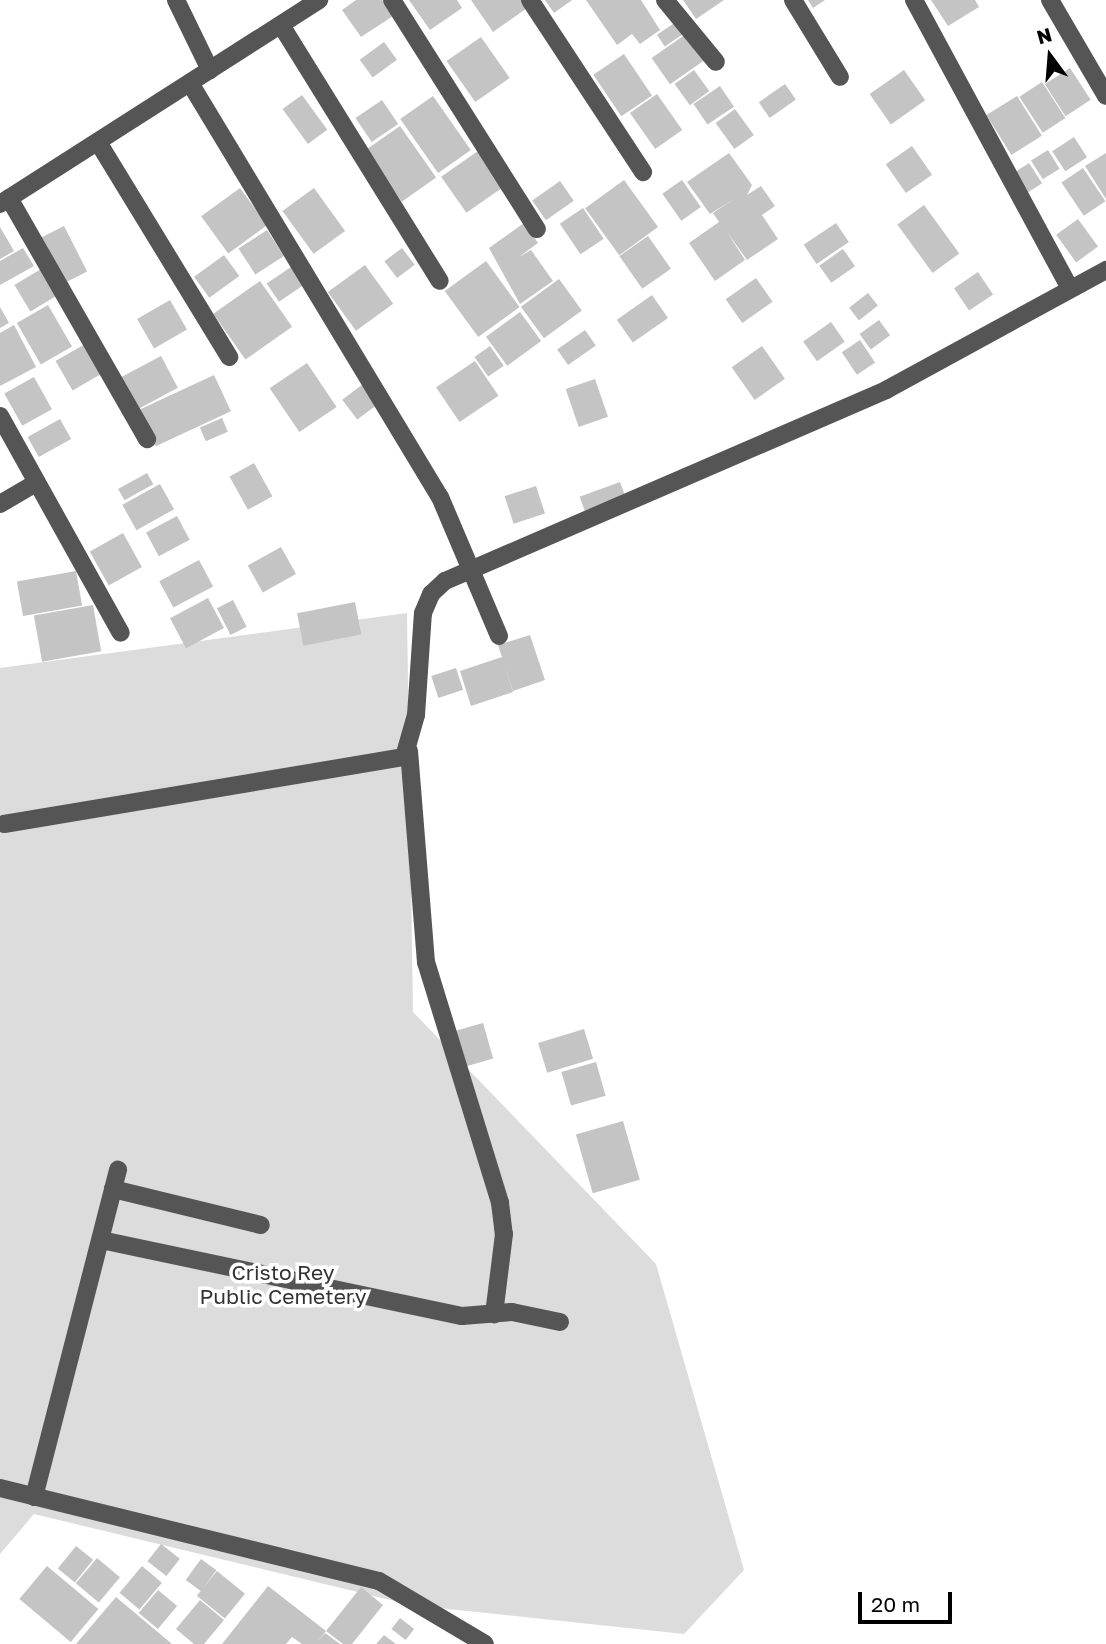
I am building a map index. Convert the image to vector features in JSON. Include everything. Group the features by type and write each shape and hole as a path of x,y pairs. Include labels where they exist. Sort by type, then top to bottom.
{"street":[{"path":"176,0 210,69"},
{"path":"147,439 4,201 319,0"},
{"path":"392,0 537,229"},
{"path":"530,0 643,172"},
{"path":"665,0 716,62"},
{"path":"793,0 840,77"},
{"path":"914,0 1070,288"},
{"path":"1050,0 1106,96"},
{"path":"281,25 440,281"},
{"path":"190,83 440,497 472,566 499,636"},
{"path":"98,142 229,356"},
{"path":"494,1314 504,1234 500,1203 426,962 409,751 423,613 430,594 472,566 886,390 1106,270"},
{"path":"0,416 121,633"},
{"path":"0,504 37,483"},
{"path":"4,824 409,751"},
{"path":"34,1497 118,1170"},
{"path":"113,1189 261,1225"},
{"path":"101,1240 462,1316 494,1314 560,1322"},
{"path":"0,1488 379,1581 485,1644"}],"green space":[{"name":"Cristo Rey Public Cemetery","path":"407,613 413,1012 656,1264 744,1570 684,1634 411,1605 34,1514 0,1554 0,668"}],"building":[{"path":"356,0 382,0 393,16 361,37 342,10"},
{"path":"409,0 457,0 462,8 430,30"},
{"path":"471,0 522,0 527,8 493,32"},
{"path":"545,0 572,0 554,13"},
{"path":"586,0 641,0 660,30 640,44 632,34 617,45"},
{"path":"683,0 724,0 696,19"},
{"path":"808,0 825,0 813,8"},
{"path":"931,0 975,0 979,7 948,26"},
{"path":"676,22 684,34 665,46 657,35"},
{"path":"686,34 704,60 670,84 652,58"},
{"path":"481,37 510,78 475,102 447,61"},
{"path":"384,42 397,60 373,77 360,60"},
{"path":"624,54 652,95 621,116 593,75"},
{"path":"1070,68 1091,100 1066,116 1045,84"},
{"path":"694,70 709,91 690,105 675,84"},
{"path":"904,70 925,100 891,124 870,94"},
{"path":"1042,82 1065,118 1043,133 1019,97"},
{"path":"785,84 796,100 770,118 759,102"},
{"path":"720,86 734,107 707,125 693,104"},
{"path":"657,94 682,130 655,149 630,113"},
{"path":"302,95 327,130 308,144 283,109"},
{"path":"433,96 471,150 438,173 400,119"},
{"path":"1017,96 1042,136 1011,155 986,115"},
{"path":"382,100 398,124 372,142 355,118"},
{"path":"735,109 754,135 734,149 716,123"},
{"path":"400,126 436,178 402,202 366,150"},
{"path":"1074,137 1087,157 1065,171 1052,151"},
{"path":"912,146 932,175 906,193 886,164"},
{"path":"1048,150 1060,169 1043,179 1031,161"},
{"path":"478,151 503,187 466,213 441,177"},
{"path":"729,153 752,185 747,195 761,186 775,206 762,215 778,239 747,260 727,232 745,260 715,281 689,243 719,222 713,213 734,199 710,214 687,182"},
{"path":"1106,153 1106,199 1085,166"},
{"path":"1029,163 1042,183 1027,193 1014,173"},
{"path":"1083,168 1105,201 1084,216 1061,183"},
{"path":"624,180 658,227 619,255 585,208"},
{"path":"682,180 701,207 681,221 662,194"},
{"path":"560,181 574,201 546,220 532,201"},
{"path":"240,188 267,225 228,253 201,216"},
{"path":"314,188 345,231 314,254 282,211"},
{"path":"924,205 959,254 933,273 897,224"},
{"path":"583,208 604,239 580,254 560,224"},
{"path":"1078,219 1098,247 1076,262 1056,235"},
{"path":"524,223 538,243 519,257 531,250 553,281 520,304 489,248"},
{"path":"836,223 849,242 817,264 804,245"},
{"path":"64,226 87,271 65,283 42,237"},
{"path":"0,227 14,251 0,259"},
{"path":"267,230 284,256 255,275 238,249"},
{"path":"648,236 671,269 642,289 619,256"},
{"path":"23,248 34,266 0,285 0,261"},
{"path":"402,248 415,265 397,278 384,261"},
{"path":"843,249 855,266 831,283 819,266"},
{"path":"224,255 239,276 209,298 194,277"},
{"path":"486,261 520,307 478,337 445,291"},
{"path":"294,265 306,283 279,302 267,283"},
{"path":"365,265 393,304 356,331 328,292"},
{"path":"41,269 57,296 30,312 14,285"},
{"path":"978,272 993,294 969,311 954,288"},
{"path":"756,278 773,302 742,323 726,299"},
{"path":"559,279 582,311 544,338 521,307"},
{"path":"260,281 292,327 245,360 213,314"},
{"path":"868,293 878,306 859,320 849,308"},
{"path":"652,295 668,318 633,343 617,320"},
{"path":"170,300 187,329 154,348 137,319"},
{"path":"48,305 72,347 41,365 17,323"},
{"path":"0,307 9,323 0,328"},
{"path":"520,312 541,341 507,366 486,337"},
{"path":"879,320 890,335 871,349 860,334"},
{"path":"831,322 845,342 817,361 803,342"},
{"path":"14,325 36,367 0,386 0,333"},
{"path":"585,330 596,346 568,365 557,350"},
{"path":"860,340 875,362 857,375 842,352"},
{"path":"85,344 102,373 73,390 56,361"},
{"path":"490,346 504,366 488,377 474,357"},
{"path":"762,346 785,379 755,400 732,367"},
{"path":"161,356 178,388 137,409 120,378"},
{"path":"475,361 498,396 460,422 436,387"},
{"path":"307,363 337,407 299,432 270,388"},
{"path":"214,375 231,411 156,446 139,410"},
{"path":"34,377 52,409 22,426 4,393"},
{"path":"595,379 608,417 579,427 566,389"},
{"path":"363,384 378,404 357,420 342,400"},
{"path":"222,418 228,432 206,441 200,427"},
{"path":"60,419 71,439 39,457 28,437"},
{"path":"254,463 272,496 248,510 230,477"},
{"path":"147,473 153,484 124,500 118,489"},
{"path":"620,482 625,496 585,511 580,497"},
{"path":"160,484 174,509 136,530 122,505"},
{"path":"536,486 545,514 514,524 505,496"},
{"path":"177,516 190,540 159,556 146,532"},
{"path":"123,533 142,567 109,586 90,551"},
{"path":"281,547 296,574 263,593 248,565"},
{"path":"199,560 213,586 173,608 159,581"},
{"path":"76,571 82,605 23,616 17,581"},
{"path":"208,598 224,628 186,648 170,618"},
{"path":"233,600 247,627 231,635 217,608"},
{"path":"355,602 361,634 303,646 297,613"},
{"path":"93,605 101,651 42,662 34,615"},
{"path":"530,635 545,680 513,691 504,664 513,692 471,706 460,671 502,657 498,645"},
{"path":"456,668 463,690 438,698 431,676"},
{"path":"483,1023 493,1059 461,1068 450,1032"},
{"path":"584,1029 593,1059 547,1073 538,1043"},
{"path":"596,1062 606,1096 571,1106 561,1072"},
{"path":"623,1121 640,1180 593,1193 576,1135"},
{"path":"161,1544 180,1559 166,1576 147,1561"},
{"path":"76,1546 93,1560 75,1582 58,1569"},
{"path":"97,1558 120,1577 99,1603 76,1583"},
{"path":"201,1559 216,1570 201,1591 186,1580"},
{"path":"47,1566 98,1609 71,1642 19,1599"},
{"path":"142,1566 162,1583 139,1610 120,1593"},
{"path":"217,1571 245,1594 225,1619 197,1596"},
{"path":"268,1586 326,1631 317,1642 325,1633 340,1644 302,1644 292,1637 286,1644 222,1644"},
{"path":"361,1587 383,1605 352,1644 343,1644 326,1631"},
{"path":"158,1590 177,1606 158,1629 139,1613"},
{"path":"116,1597 172,1644 76,1644"},
{"path":"200,1600 224,1620 204,1644 194,1644 176,1629"},
{"path":"400,1618 414,1629 406,1640 391,1629"},
{"path":"384,1635 396,1644 376,1644"}]}
